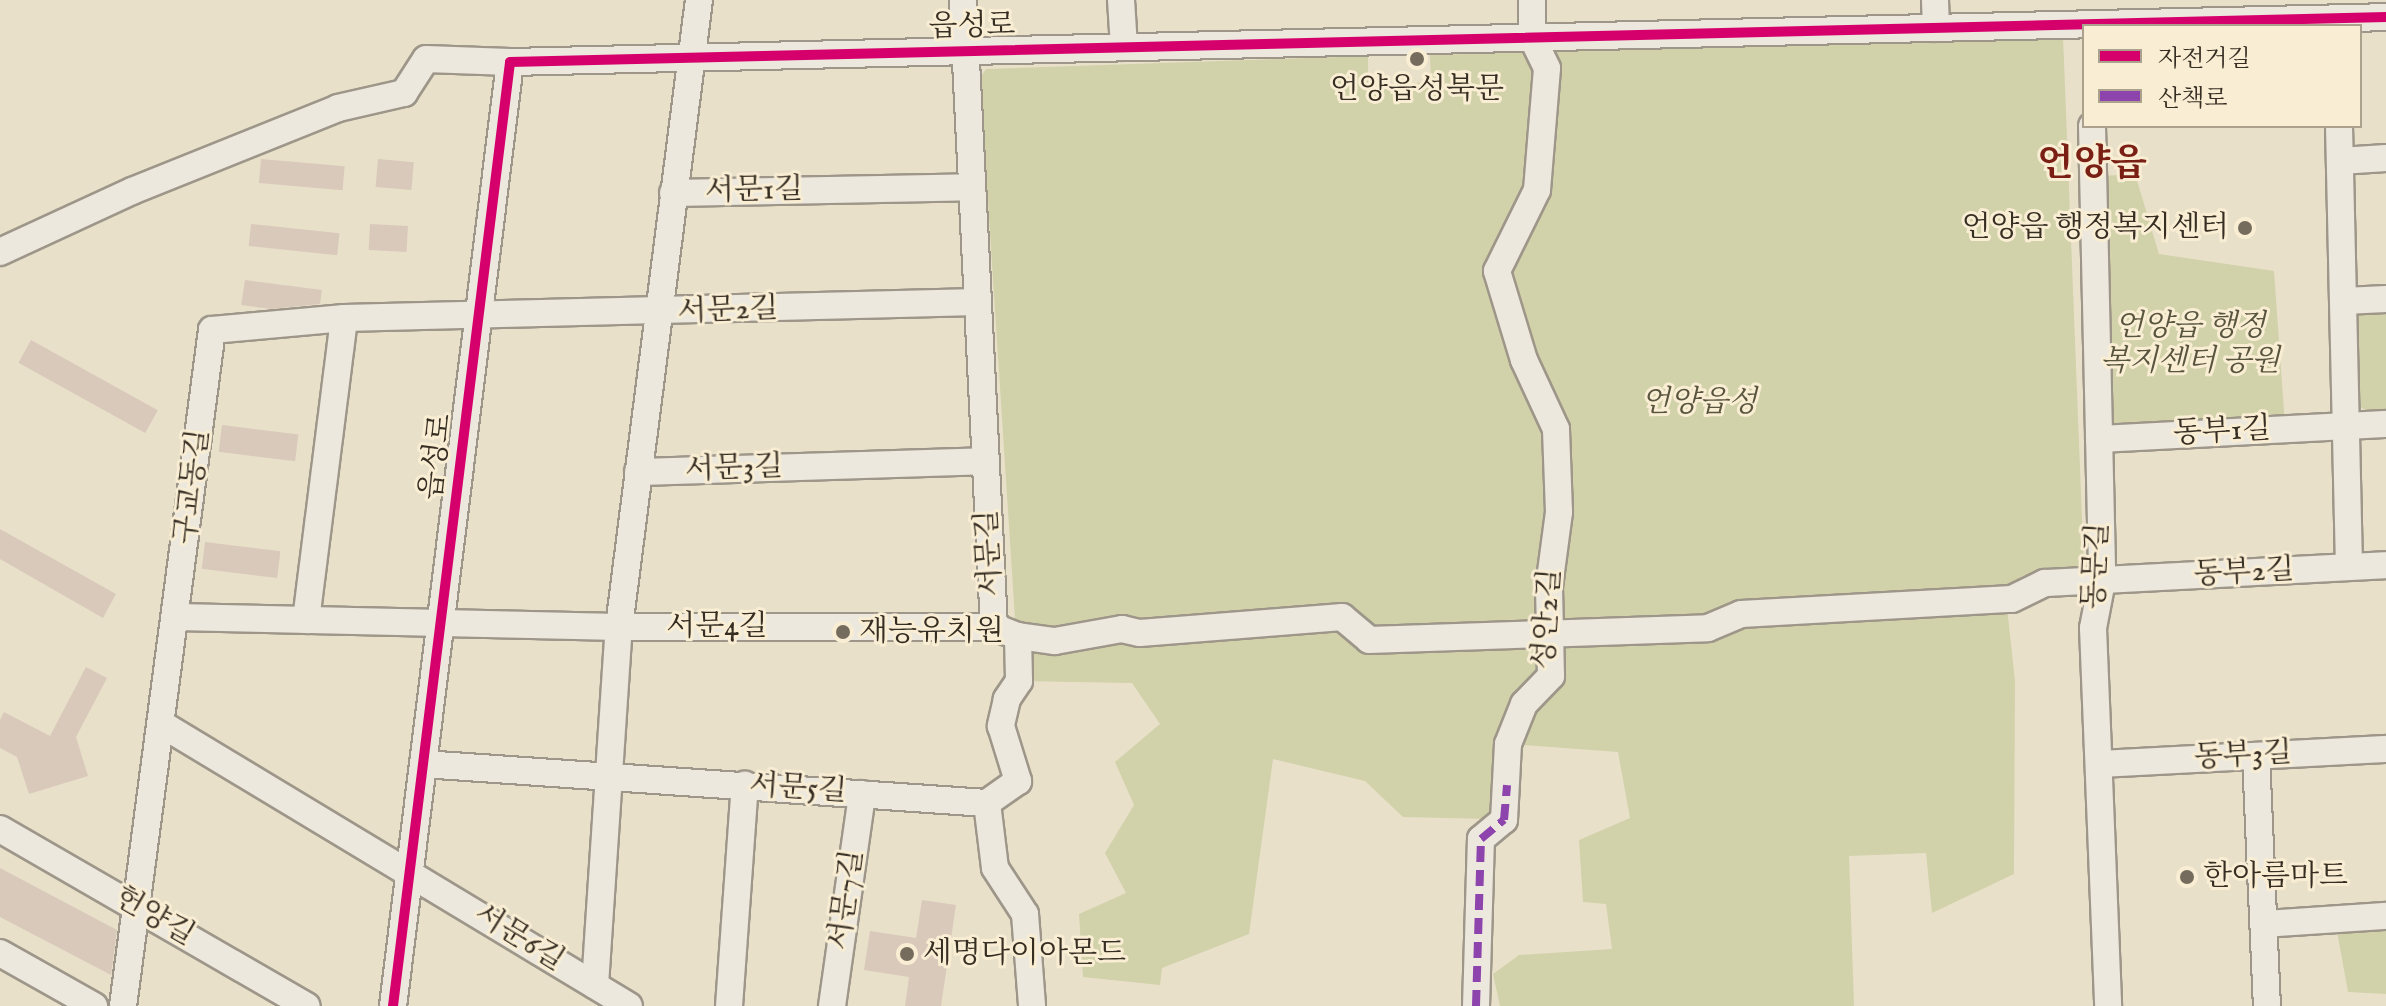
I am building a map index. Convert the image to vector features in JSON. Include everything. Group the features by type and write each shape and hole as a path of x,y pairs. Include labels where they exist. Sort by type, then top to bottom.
{"street":[{"path":"691,57 699,0"},
{"name":"서문길","path":"963,0 986,461 1006,631 1019,681 1007,699 1001,726 1018,781 987,803"},
{"path":"1121,0 1124,47"},
{"path":"1532,0 1532,37"},
{"path":"1935,0 1936,28"},
{"name":"읍성로","path":"393,1006 510,62 1936,28 2089,17 2336,22 2386,17"},
{"name":"성안2길","path":"1476,1006 1481,839 1504,820 1508,744 1524,704 1551,676 1549,587 1559,512 1556,429 1524,360 1497,271 1537,190 1547,68 1532,37"},
{"name":"서문1길","path":"691,57 673,193 972,187"},
{"path":"0,252 132,191 338,108 404,93 426,59 510,62"},
{"name":"동문길","path":"2092,128 2102,581 2093,628 2108,1006"},
{"path":"2339,128 2349,567"},
{"path":"2340,161 2386,158"},
{"path":"595,985 619,627 673,193"},
{"path":"2344,301 2386,299"},
{"name":"서문2길","path":"478,318 978,302"},
{"path":"306,620 344,318"},
{"name":"구교동길","path":"123,1006 139,909 212,330 344,318 478,318"},
{"name":"동부1길","path":"2099,439 2386,424"},
{"name":"서문3길","path":"638,472 986,461"},
{"name":"동부2길","path":"1550,634 1708,628 1741,614 2012,599 2045,583 2386,565"},
{"path":"177,617 440,624"},
{"name":"서문4길","path":"440,624 1006,631 1055,641 1122,629 1140,633 1342,617 1369,640 1550,634"},
{"name":"서문6길","path":"163,725 629,1006"},
{"name":"동부3길","path":"2099,764 2386,749"},
{"path":"2256,756 2267,1006"},
{"name":"서문5길","path":"423,764 987,803"},
{"path":"729,1006 745,785"},
{"name":"서문7길","path":"832,1006 862,794"},
{"path":"987,803 995,868 1025,914 1032,1006"},
{"name":"헌양길","path":"0,829 307,1006"},
{"path":"2264,924 2386,916"},
{"path":"0,953 94,1006"}],"green space":[{"name":"언양읍성","path":"2063,36 2084,570 2022,576 2005,589 2015,681 2014,874 1932,913 1926,853 1849,856 1854,1006 1500,1006 1493,974 1519,955 1612,949 1606,904 1583,902 1579,840 1630,818 1618,752 1524,745 1489,819 1403,817 1365,781 1273,759 1249,934 1162,968 1160,985 1083,977 1079,914 1126,893 1105,853 1134,805 1115,762 1160,724 1132,683 1019,681 980,78 986,69 1368,56 1368,86 1431,82 1430,55"},
{"name":"언양읍 행정 복지센터 공원","path":"2135,174 2159,254 2274,271 2285,425 2108,435 2101,176"},
{"path":"2386,307 2386,410 2367,411 2350,401 2349,309"},
{"path":"2386,923 2386,994 2348,992 2336,926"}],"building":[{"path":"261,159 345,166 343,190 259,183"},
{"path":"378,159 414,162 411,190 376,187"},
{"path":"251,224 340,233 337,255 249,246"},
{"path":"370,224 408,226 407,252 369,250"},
{"path":"245,280 322,290 320,304 271,309 241,305"},
{"path":"31,340 158,410 145,433 18,363"},
{"path":"222,425 298,434 295,461 219,452"},
{"path":"0,529 116,594 103,618 0,559"},
{"path":"205,542 280,551 277,578 202,569"},
{"path":"86,667 107,678 76,737 88,776 29,794 17,757 0,748 0,720 4,712 50,736"},
{"path":"0,868 117,930 111,975 0,917"},
{"name":"세명다이아몬드","path":"922,900 956,905 941,1006 905,1006 909,977 864,970 870,931 916,938"}],"marked path":[{"path":"1476,1006 1481,839 1504,820 1507,785"}],"cycle path":[{"path":"2094,24 2386,17"},
{"path":"393,1006 510,62 2082,24"}],"place":[{"name":"언양읍성북문","path":"1417,59"},
{"name":"언양읍 행정복지센터","path":"2245,228"},
{"name":"재능유치원","path":"843,632"},
{"name":"한아름마트","path":"2187,877"},
{"name":"세명다이아몬드","path":"907,954"}],"district":[{"name":"언양읍","path":"2092,166"}]}
